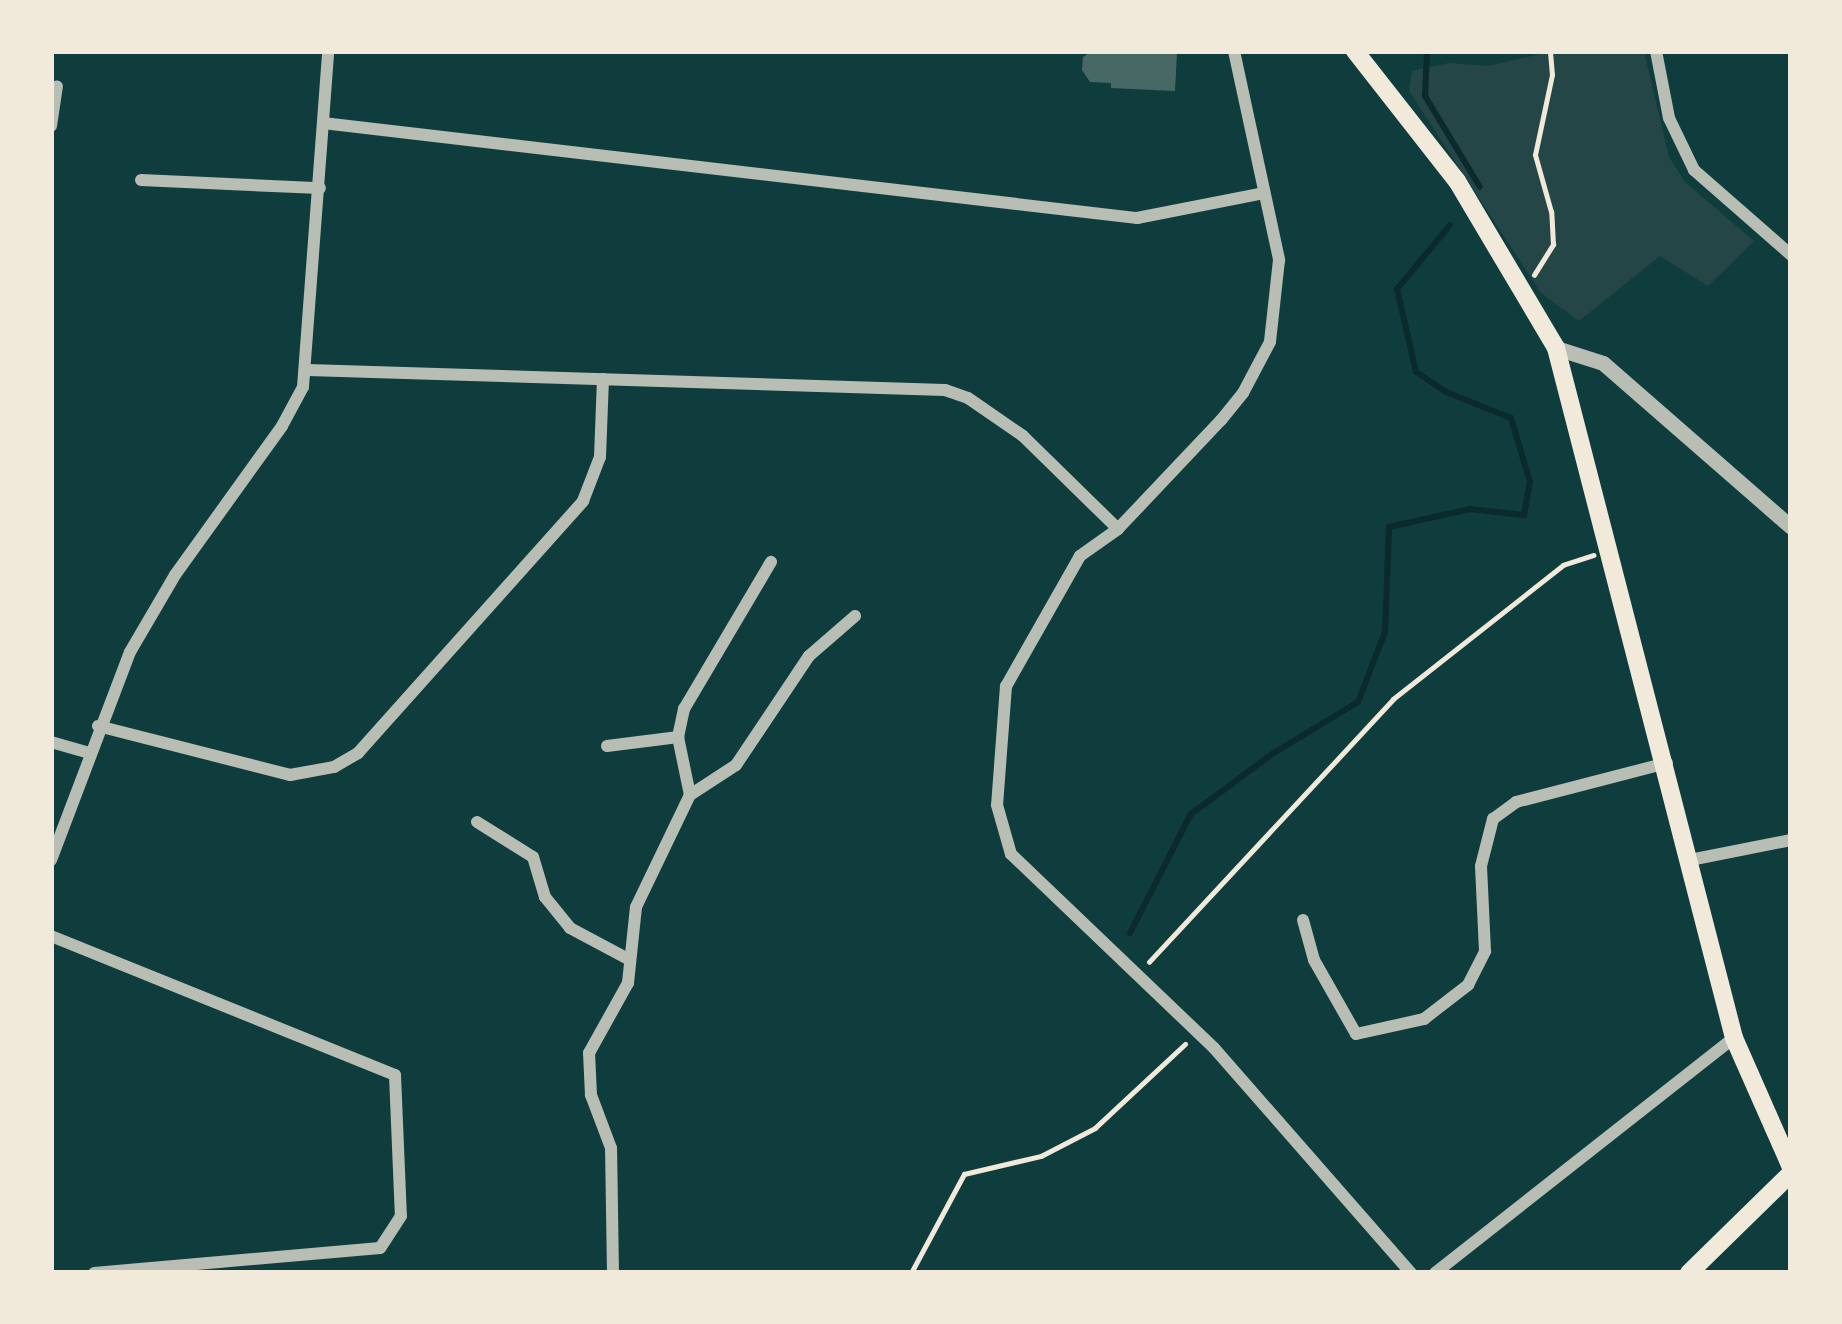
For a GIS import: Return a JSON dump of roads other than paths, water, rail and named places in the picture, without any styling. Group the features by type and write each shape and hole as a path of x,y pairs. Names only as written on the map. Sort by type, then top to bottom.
{"main road":[{"path":"1355,51 1457,181 1526,289 1556,348 1733,1038 1791,1170 1689,1273"}],"street":[{"path":"51,860 98,726 130,652 174,578 282,426 308,370 328,51"},
{"path":"1234,51 1274,225 1280,286 1277,314 1261,364 1221,420 1118,529 1080,556 1006,686 997,805 1011,854 1198,1031 1411,1273"},
{"path":"1656,51 1669,118 1694,170 1791,255"},
{"path":"51,126 57,86"},
{"path":"323,122 1117,217 1157,215 1264,193"},
{"path":"141,180 320,188"},
{"path":"179,198 180,182"},
{"path":"1556,348 1604,363 1791,527"},
{"path":"308,370 945,390 968,398 1023,436 1118,529"},
{"path":"98,726 290,775 334,767 358,753 583,501 600,457 603,379"},
{"path":"690,795 678,737 684,710 771,562"},
{"path":"613,1273 610,1148 591,1095 589,1054 628,982 637,907 690,795 736,765 809,656 855,616"},
{"path":"607,746 678,737"},
{"path":"51,742 89,754"},
{"path":"1303,920 1314,960 1356,1034 1424,1019 1468,985 1485,951 1481,866 1492,819 1516,802 1666,763"},
{"path":"477,822 533,857 544,897 570,928 630,960"},
{"path":"1690,860 1791,841"},
{"path":"51,936 395,1075 401,1216 380,1248 94,1273"},
{"path":"1436,1273 1733,1038"}],"waterway":[{"path":"1427,51 1425,96 1480,187"},
{"path":"1130,933 1191,814 1272,754 1358,702 1385,632 1389,527 1470,509 1524,515 1530,482 1511,418 1446,392 1416,372 1397,289 1450,225"}]}
